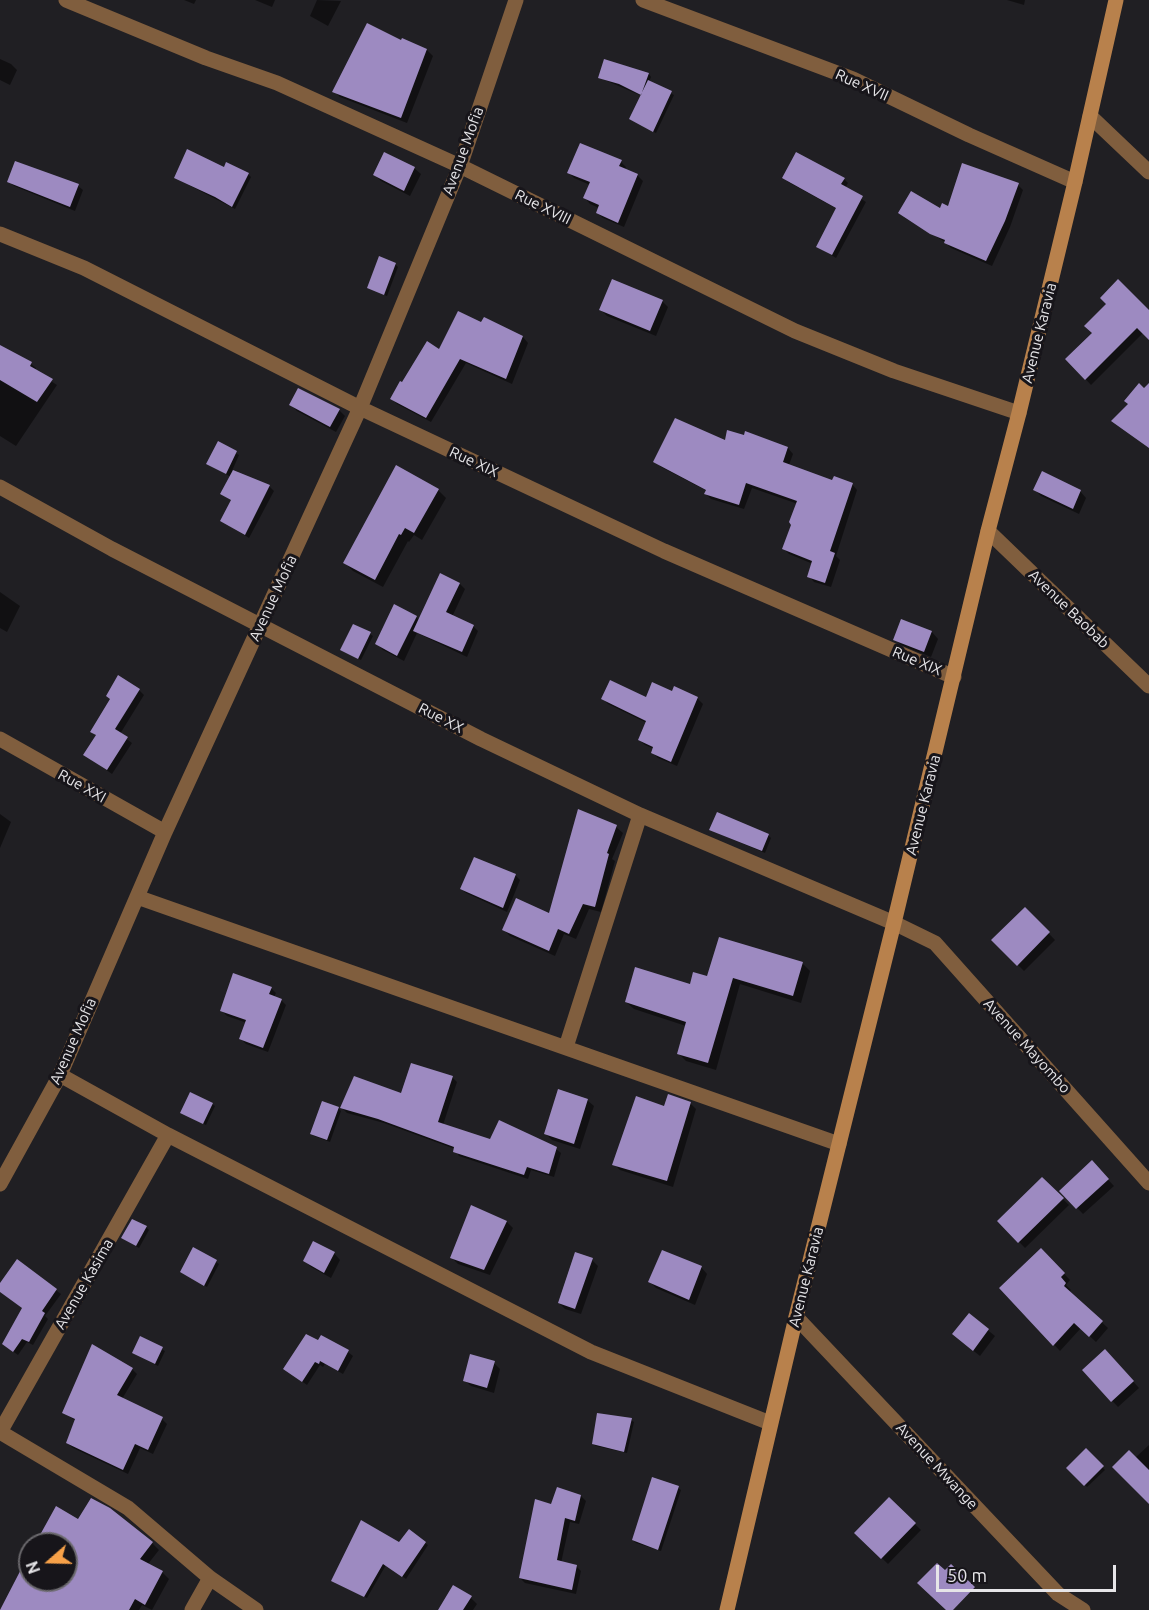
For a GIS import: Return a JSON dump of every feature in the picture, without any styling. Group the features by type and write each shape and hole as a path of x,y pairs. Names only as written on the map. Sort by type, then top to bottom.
{"street":[{"name":"Rue XVIII","path":"66,0 206,58 277,83 460,166 795,331 894,371 1020,413"},
{"name":"Avenue Mofia","path":"0,1184 60,1075 165,832 360,408 460,166 516,0"},
{"name":"Rue XVII","path":"643,0 853,80 1075,182"},
{"name":"Avenue Karavia","path":"727,1610 770,1423 988,531 1020,413 1116,0"},
{"path":"1090,116 1149,172"},
{"name":"Rue XIX","path":"0,234 84,268 360,408 664,551 954,677"},
{"name":"Rue XX","path":"0,487 112,549 481,739 640,815 894,923"},
{"name":"Avenue Baobab","path":"988,531 1149,686"},
{"name":"Rue XXI","path":"0,739 165,832"},
{"path":"566,1047 640,815"},
{"path":"137,897 839,1144"},
{"name":"Avenue Mayombo","path":"894,923 935,943 1149,1183"},
{"path":"60,1075 168,1135 591,1352 770,1423"},
{"name":"Avenue Kasima","path":"0,1432 168,1135"},
{"name":"Avenue Mwange","path":"796,1317 1058,1594 1083,1610"},
{"path":"0,1432 128,1508 210,1578 256,1610"},
{"path":"192,1610 210,1578"}],"building":[{"path":"367,23 401,40 402,38 427,49 401,118 332,92"},
{"path":"604,59 649,73 641,95 619,84 598,78"},
{"path":"648,80 672,91 653,132 629,119"},
{"path":"580,143 622,160 619,166 638,174 618,223 596,213 599,205 583,198 590,182 567,173"},
{"path":"187,149 224,167 226,162 249,173 232,207 174,178"},
{"path":"384,152 415,167 404,191 373,175"},
{"path":"796,152 845,178 841,184 863,196 832,255 816,247 836,208 782,178"},
{"path":"15,161 79,184 70,207 7,182"},
{"path":"962,163 1019,183 1005,221 986,261 944,243 945,240 930,234 898,213 911,191 940,208 942,203 948,206"},
{"path":"379,256 396,263 384,295 367,288"},
{"path":"612,279 663,300 650,331 599,310"},
{"path":"1118,279 1149,310 1149,340 1137,328 1085,380 1065,359 1092,333 1084,326 1106,304 1100,298"},
{"path":"458,311 481,322 484,317 523,336 506,379 460,359 426,418 390,399 427,341 439,349"},
{"path":"0,345 32,362 30,366 53,379 37,402 0,380"},
{"path":"1139,383 1144,388 1149,383 1149,448 1111,421 1128,404 1124,401"},
{"path":"298,388 340,409 330,427 289,405"},
{"path":"675,418 725,440 727,430 744,435 745,431 788,447 783,462 832,480 834,476 853,483 830,551 835,553 825,583 807,577 812,561 782,549 797,501 746,483 739,505 704,494 706,490 653,462"},
{"path":"218,441 237,451 226,474 206,464"},
{"path":"396,465 439,489 414,533 405,528 401,535 399,534 375,580 343,563"},
{"path":"233,470 270,485 245,535 220,521 231,500 220,494"},
{"path":"1042,471 1081,490 1073,509 1033,490"},
{"path":"440,573 460,583 446,612 474,625 462,652 413,631"},
{"path":"394,604 417,616 397,656 375,644"},
{"path":"901,619 932,631 924,652 893,640"},
{"path":"353,624 371,632 358,659 340,650"},
{"path":"118,675 140,689 115,729 128,737 107,770 83,755 96,735 90,732 110,699 106,696"},
{"path":"610,680 646,697 652,682 672,691 674,686 698,697 671,762 651,753 653,747 638,740 646,721 601,699"},
{"path":"578,809 617,825 607,853 609,854 595,907 583,904 569,934 558,929 549,951 502,930 516,898 549,913"},
{"path":"717,812 769,834 762,851 709,830"},
{"path":"474,857 516,874 503,908 460,889"},
{"path":"1025,907 1050,932 1017,966 991,940"},
{"path":"719,937 803,962 793,996 733,978 708,1063 677,1054 686,1022 625,1002 635,967 690,984 693,972 707,976"},
{"path":"233,973 272,987 269,994 282,999 263,1048 239,1039 246,1020 220,1011"},
{"path":"411,1063 453,1076 438,1122 490,1139 499,1120 557,1147 549,1174 527,1167 524,1175 453,1152 454,1147 378,1119 340,1108 354,1076 401,1093"},
{"path":"558,1089 588,1099 574,1144 544,1134"},
{"path":"190,1092 213,1103 203,1124 180,1113"},
{"path":"668,1094 691,1102 667,1181 612,1165 636,1096 664,1106"},
{"path":"322,1101 339,1107 327,1140 310,1134"},
{"path":"1092,1160 1109,1179 1076,1209 1059,1191"},
{"path":"1042,1177 1064,1198 1018,1243 997,1221"},
{"path":"471,1205 507,1221 484,1270 450,1258"},
{"path":"132,1219 147,1226 136,1246 121,1238"},
{"path":"313,1241 335,1252 324,1273 303,1261"},
{"path":"193,1247 217,1260 204,1286 180,1272"},
{"path":"1041,1248 1065,1273 1061,1277 1066,1283 1064,1286 1103,1321 1089,1337 1074,1323 1053,1346 999,1288"},
{"path":"662,1250 702,1266 689,1300 648,1282"},
{"path":"575,1252 593,1258 575,1309 558,1303"},
{"path":"17,1259 57,1289 42,1311 45,1313 29,1342 22,1339 13,1352 2,1344 22,1308 0,1292 0,1283"},
{"path":"969,1313 989,1329 973,1351 952,1334"},
{"path":"306,1334 318,1340 321,1335 349,1350 338,1371 320,1361 319,1364 315,1362 302,1382 283,1369"},
{"path":"140,1336 163,1347 155,1364 132,1353"},
{"path":"92,1344 133,1368 117,1395 163,1417 148,1450 135,1444 123,1470 66,1443 75,1419 62,1413"},
{"path":"1105,1349 1134,1381 1111,1402 1082,1370"},
{"path":"470,1354 495,1361 487,1388 463,1381"},
{"path":"597,1413 632,1418 624,1452 592,1444"},
{"path":"1086,1448 1104,1466 1084,1486 1066,1468"},
{"path":"1129,1450 1149,1470 1149,1504 1112,1467"},
{"path":"652,1477 679,1486 658,1550 632,1540"},
{"path":"557,1487 581,1495 575,1521 565,1518 557,1560 577,1565 572,1590 519,1578 535,1499 551,1504"},
{"path":"889,1497 916,1523 881,1559 854,1533"},
{"path":"91,1498 110,1508 153,1542 140,1559 163,1571 145,1605 135,1599 129,1610 0,1610 18,1575 18,1592 78,1592 78,1532 42,1532 56,1506 78,1519"},
{"path":"361,1520 399,1542 409,1529 426,1542 402,1577 383,1564 364,1597 331,1581"},
{"path":"937,1563 945,1570 951,1564 975,1587 953,1610 946,1610 917,1583"},
{"path":"453,1585 472,1596 463,1610 438,1610"}]}
